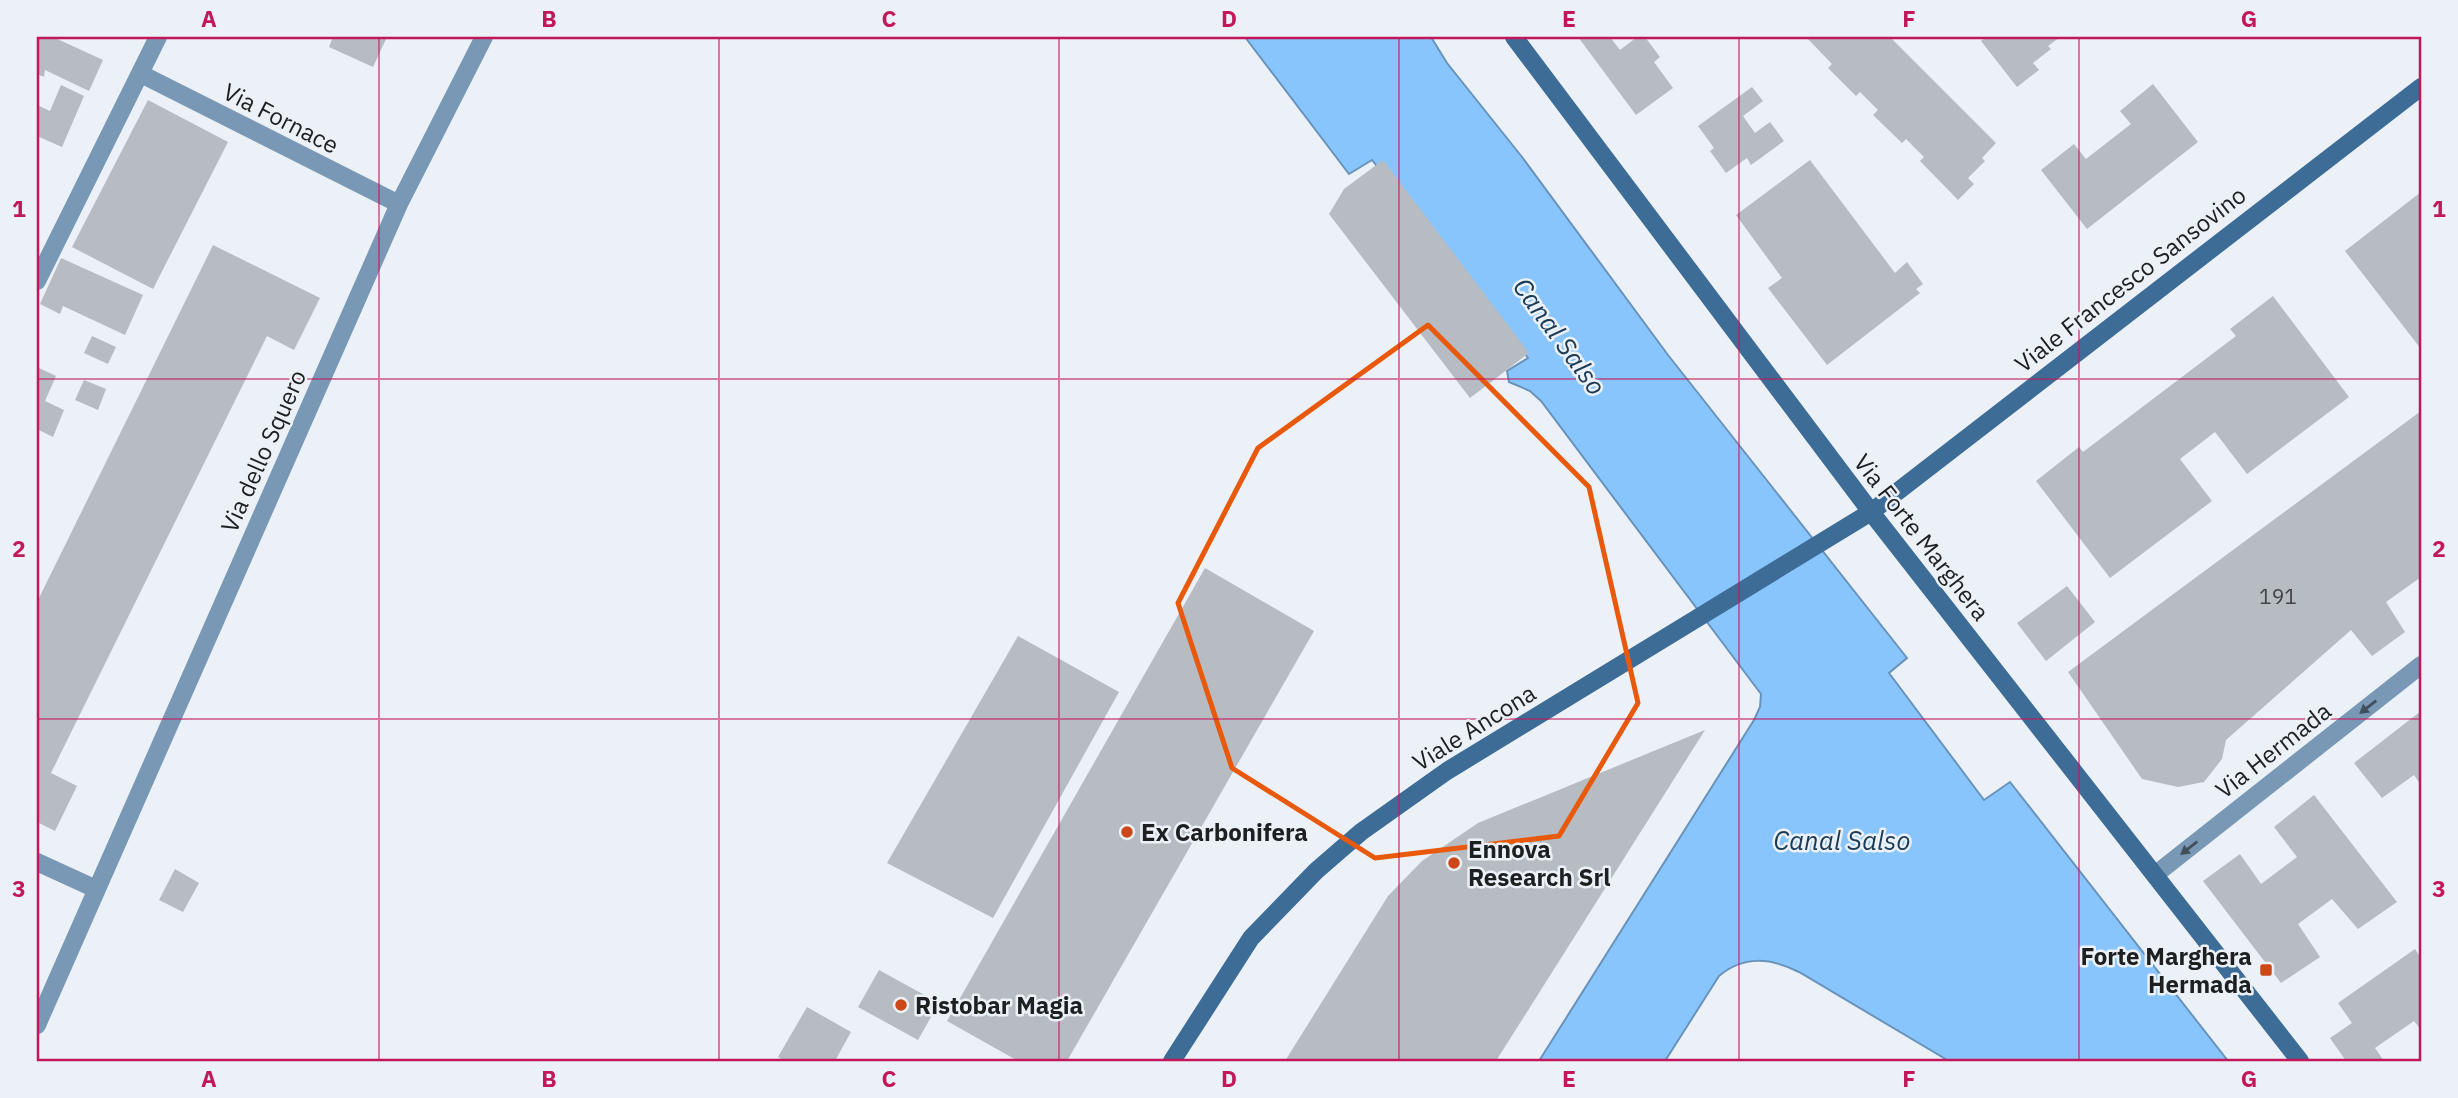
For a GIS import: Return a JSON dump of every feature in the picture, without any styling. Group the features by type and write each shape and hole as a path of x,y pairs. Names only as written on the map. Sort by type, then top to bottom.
{"street":[{"path":"37,281 158,37"},
{"name":"Via dello Squero","path":"37,1025 399,204 484,37"},
{"name":"Via Forte Marghera","path":"1514,37 1871,512 2300,1061"},
{"name":"Via Fornace","path":"141,74 399,204"},
{"name":"Viale Francesco Sansovino","path":"1871,512 2421,87"},
{"name":"Viale Ancona","path":"1172,1061 1251,938 1315,871 1361,832 1447,771 1871,512"},
{"name":"Via Hermada","path":"2156,874 2421,665"},
{"path":"37,862 96,889"}],"highlighted area":[{"path":"1428,325 1589,487 1638,703 1559,836 1375,858 1232,768 1178,603 1258,448"}],"water":[{"name":"Canal Salso","path":"1245,37 1431,37 1447,63 1522,157 1668,355 1907,658 1889,673 1984,800 2010,782 2228,1061 1949,1061 1799,972 1778,964 1758,961 1738,965 1719,976 1665,1061 1539,1061 1754,720 1760,707 1761,694 1541,401 1530,391 1509,382 1507,371 1528,358 1372,160 1349,174"}],"building":[{"path":"39,37 53,37 103,60 89,91 45,70 44,77 37,74"},
{"path":"333,37 387,37 373,67 329,47"},
{"path":"1578,37 1610,37 1620,50 1637,37 1645,37 1660,57 1654,62 1673,88 1636,115"},
{"path":"1806,37 1890,37 1996,143 1982,158 1985,161 1968,178 1974,184 1958,200 1920,161 1924,157 1906,139 1902,143 1873,115 1878,110 1860,92 1856,96 1828,68 1832,64"},
{"path":"1987,37 2060,37 2048,46 2051,49 2033,63 2039,70 2017,87 1981,41"},
{"path":"2153,84 2198,142 2087,229 2041,170 2074,144 2086,159 2131,124 2120,111"},
{"path":"61,85 84,96 62,147 37,136 37,105 50,111"},
{"path":"1752,87 1763,101 1743,116 1755,133 1770,122 1784,141 1751,165 1747,158 1726,173 1710,151 1714,148 1698,126"},
{"path":"148,100 228,142 153,289 72,247"},
{"path":"1383,160 1529,353 1470,398 1329,214 1344,189"},
{"path":"1810,160 1895,273 1907,262 1923,284 1916,289 1920,293 1827,365 1768,288 1782,278 1736,215"},
{"path":"2421,192 2421,349 2345,251"},
{"path":"213,245 320,298 294,350 267,336 51,773 77,786 55,831 37,822 37,602"},
{"path":"61,258 143,295 125,335 63,306 60,314 40,304"},
{"path":"2273,296 2349,397 2247,474 2215,432 2180,459 2212,501 2110,578 2036,481 2079,447 2083,452 2236,336 2230,329"},
{"path":"92,336 116,347 108,364 84,353"},
{"path":"37,367 56,376 45,401 64,410 53,437 37,429"},
{"path":"84,380 106,389 98,410 75,400"},
{"path":"2421,411 2421,577 2386,602 2405,632 2372,656 2351,630 2226,740 2222,759 2204,782 2178,787 2142,779 2068,672"},
{"name":"Ex Carbonifera","path":"1205,568 1314,631 1067,1061 1018,1061 947,1021"},
{"path":"2067,586 2095,622 2046,661 2017,623"},
{"path":"1018,636 1119,692 993,918 887,863"},
{"path":"2421,711 2421,785 2414,775 2382,798 2354,763"},
{"path":"1705,730 1496,1061 1285,1061 1388,896 1422,861 1478,823"},
{"path":"2314,795 2397,902 2358,929 2332,899 2298,924 2320,957 2281,983 2203,881 2240,854 2261,884 2297,857 2274,827"},
{"path":"175,869 199,883 183,912 159,900"},
{"path":"2415,949 2421,958 2421,1030 2414,1021 2375,1048 2384,1061 2346,1061 2330,1038 2352,1023 2338,1003"},
{"path":"879,970 939,1003 918,1040 858,1007"},
{"path":"807,1007 851,1032 835,1061 785,1061 778,1057"}],"place":[{"name":"Ex Carbonifera","path":"1127,832"},
{"name":"Ennova Research Srl","path":"1454,863"},
{"name":"Forte Marghera Hermada","path":"2266,970"},
{"name":"Ristobar Magia","path":"901,1005"}]}
